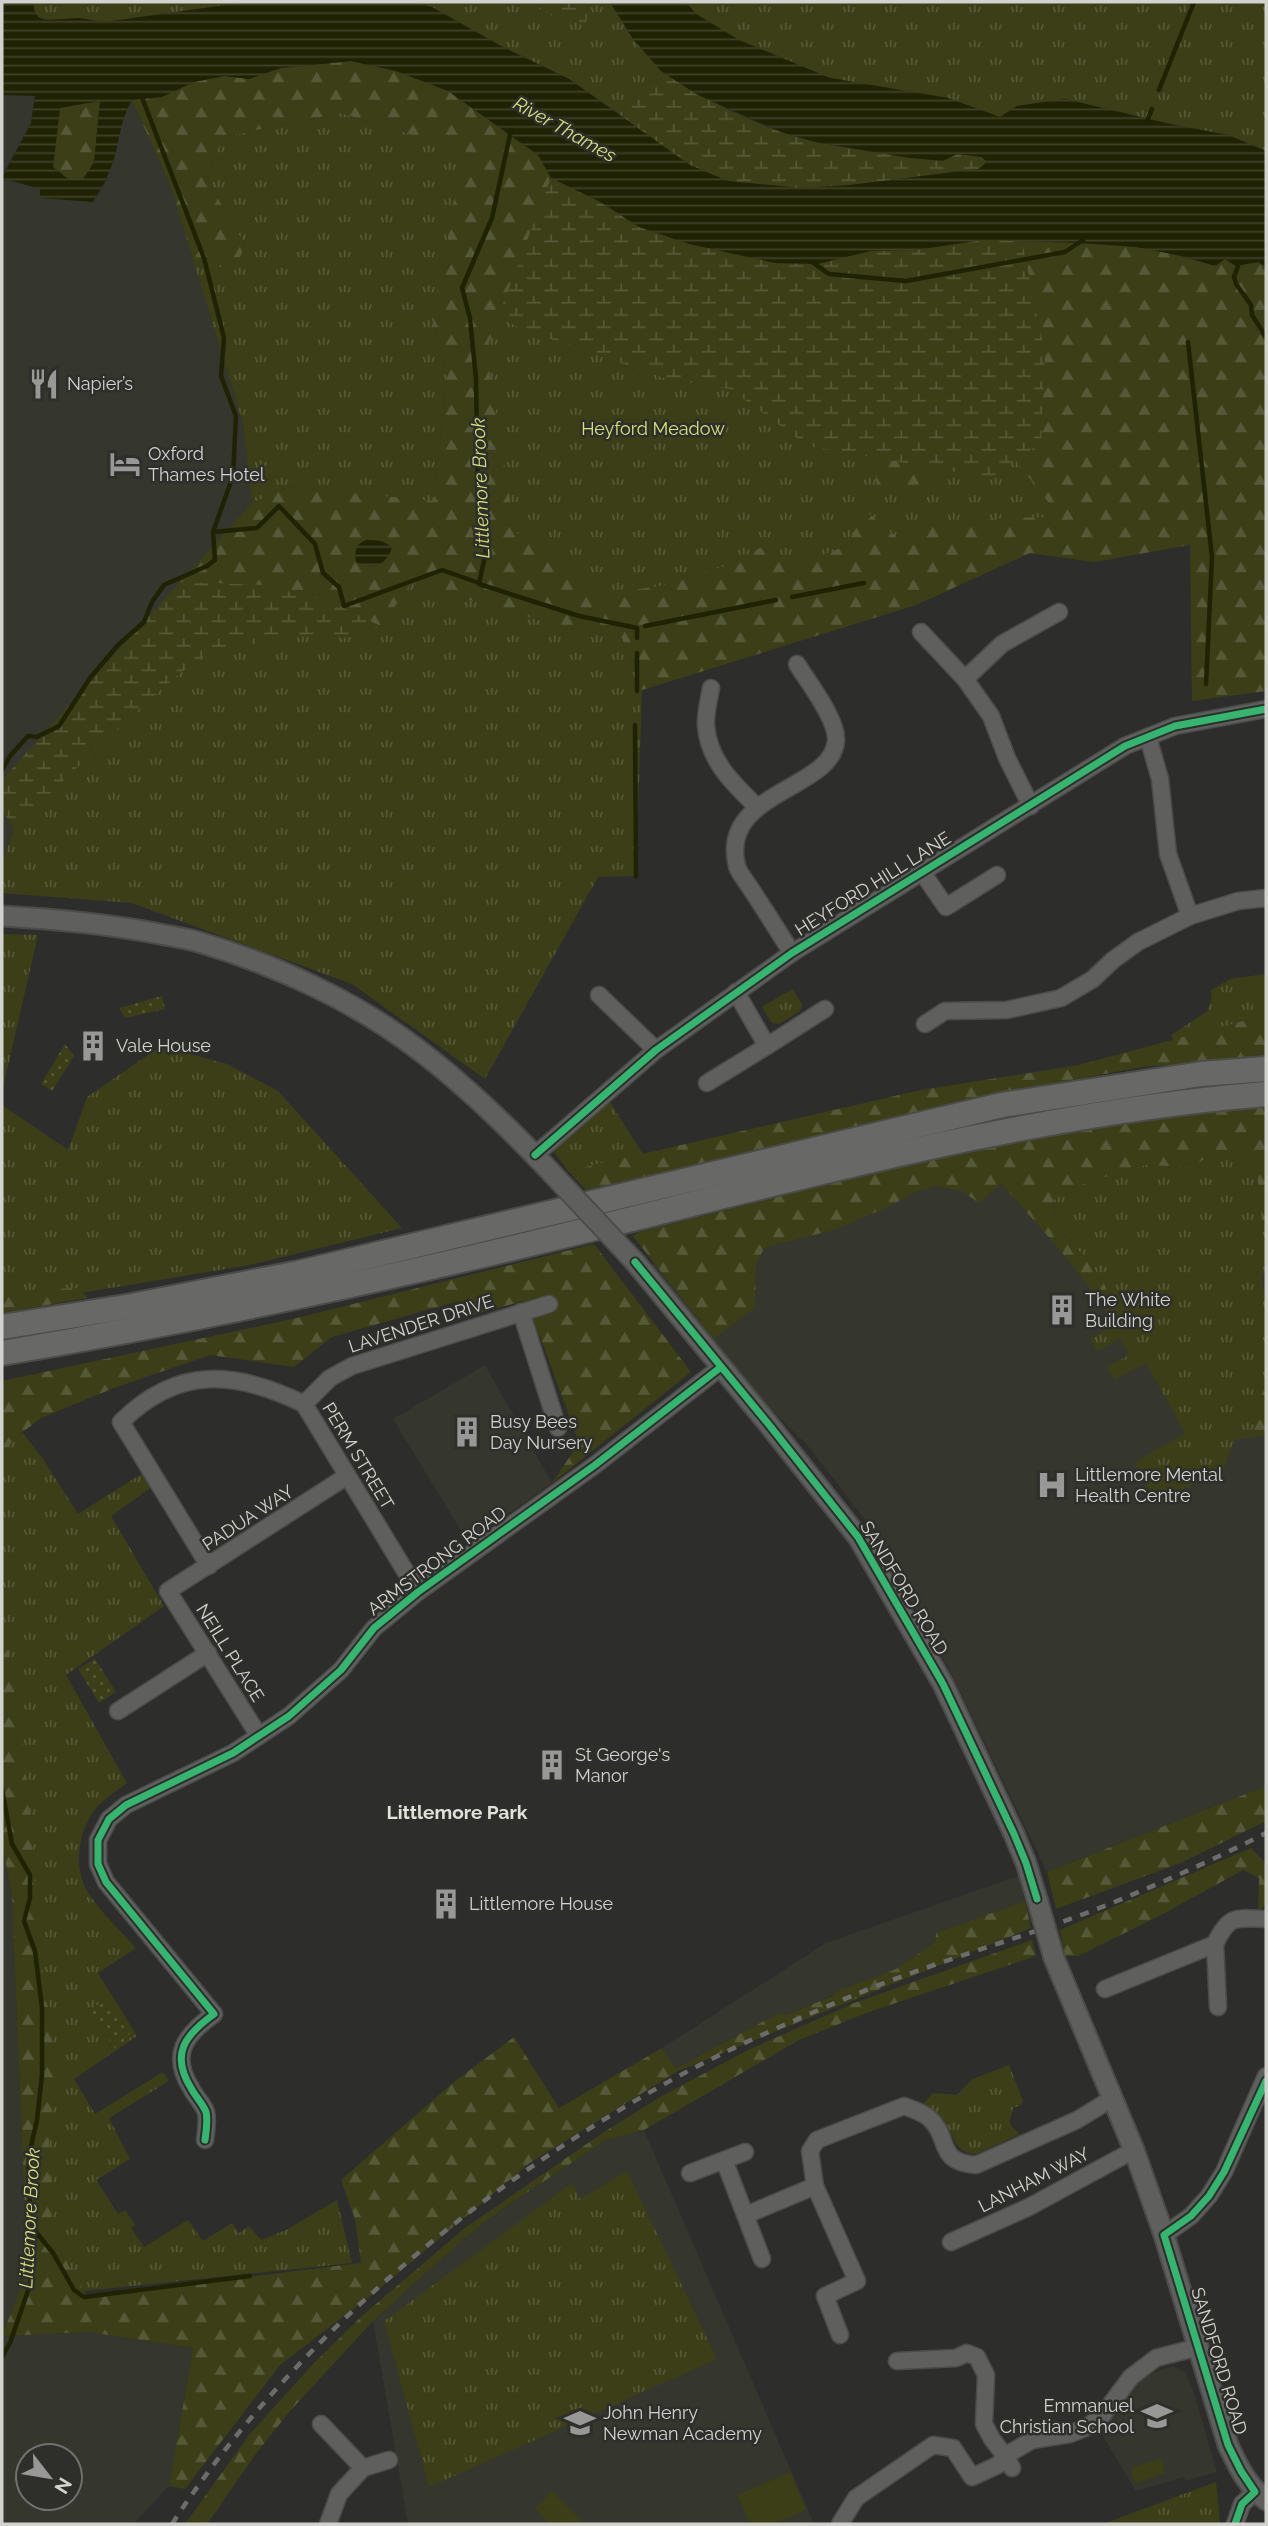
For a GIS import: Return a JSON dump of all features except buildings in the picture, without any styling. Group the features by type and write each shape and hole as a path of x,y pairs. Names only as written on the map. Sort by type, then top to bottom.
{"main road":[{"path":"2,1327 132,1306 299,1273 1002,1105 1201,1073 1266,1069"},
{"path":"2,1353 120,1333 406,1275 850,1165 1016,1129 1201,1099 1266,1094"}],"street":[{"path":"965,679 1002,644 1059,612"},
{"path":"921,632 965,679 991,716 1007,758 1031,806"},
{"path":"792,953 738,868 735,844 740,828 757,807 827,762 836,741 833,724 797,664"},
{"path":"711,688 706,725 711,747 721,771 757,807"},
{"name":"HEYFORD HILL LANE","path":"540,1161 656,1050 792,953 922,872 1125,746 1175,726 1266,709"},
{"path":"1148,737 1160,779 1163,827 1168,854 1190,916"},
{"path":"922,872 946,907 997,875"},
{"path":"926,1024 944,1011 1007,1010 1061,998 1093,979 1138,942 1190,916 1238,901 1266,898"},
{"name":"SANDFORD ROAD","path":"2,916 48,918 123,927 200,942 283,973 363,1012 419,1049 463,1086 540,1161 635,1262 858,1537 943,1684 1014,1834 1054,1958 1134,2150 1164,2235 1228,2445 1261,2496"},
{"path":"736,992 767,1046"},
{"path":"599,995 656,1050"},
{"path":"707,1083 825,1009"},
{"name":"LAVENDER DRIVE","path":"304,1404 330,1378 352,1366 549,1304"},
{"name":"LAVENDER DRIVE","path":"521,1312 558,1427"},
{"name":"ARMSTRONG ROAD","path":"205,2140 206,2113 189,2085 181,2066 181,2058 184,2044 191,2032 214,2014 106,1882 98,1864 98,1840 110,1819 126,1805 233,1753 289,1716 341,1670 374,1628 418,1592 595,1465 721,1367"},
{"name":"PERM STREET","path":"209,1566 121,1422 137,1406 161,1390 201,1380 236,1379 272,1389 304,1404 418,1592"},
{"name":"PADUA WAY","path":"169,1591 347,1476"},
{"name":"NEILL PLACE","path":"169,1591 259,1736"},
{"path":"118,1712 208,1653"},
{"path":"1218,2007 1215,1944 1223,1926 1233,1918 1266,1919"},
{"path":"1105,1989 1215,1944"},
{"path":"1164,2235 1191,2216 1209,2196 1224,2172 1266,2079"},
{"path":"840,2335 825,2296 857,2281 832,2230 815,2186 810,2151 817,2140 924,2097"},
{"path":"904,2106 931,2119 951,2158 964,2164 976,2165 1077,2120 1113,2098"},
{"name":"LANHAM WAY","path":"951,2242 1029,2207 1134,2150"},
{"path":"690,2173 745,2152"},
{"path":"724,2160 762,2259"},
{"path":"746,2215 815,2186"},
{"path":"840,2524 856,2498 933,2445 953,2448 972,2477 1008,2462 1032,2440 1070,2434 1087,2427 1102,2416 1131,2377 1156,2358 1199,2347"},
{"path":"897,2361 956,2358 967,2353 977,2357 986,2375 984,2424 1008,2462"},
{"path":"321,2424 363,2468"},
{"path":"328,2524 339,2494 363,2468 389,2460"},
{"path":"1235,2524 1242,2504 1261,2496"}],"shaded area":[{"path":"2,95 35,95 31,123 2,175"},
{"name":"Oxford Thames Hotel","path":"132,100 172,190 243,424 252,503 2,780 2,178 93,202 105,184 115,154 122,117"},
{"path":"2,810 14,828 2,863"},
{"name":"Littlemore Mental Health Centre","path":"1266,1127 1266,1786 1047,1872 952,1675 869,1525 808,1446 736,1374 648,1265 895,1190"},
{"path":"485,1365 552,1483 468,1542 393,1419"},
{"path":"2,1843 12,1894 24,2197 34,2254 3,2336 89,2332 193,2348 169,2486 133,2524 2,2524"},
{"path":"1018,1876 1025,1901 936,1933 935,1942 896,1969 835,1992 836,1994 786,2015 779,2013 675,2068 662,2048 826,1943"},
{"name":"John Henry Newman Academy","path":"644,2130 814,2524 408,2524 373,2321 460,2242 502,2209 606,2140"},
{"name":"Emmanuel Christian School","path":"1173,2366 1185,2372 1193,2390 1217,2472 1185,2481 1184,2477 1136,2491 1100,2431 1141,2381 1150,2374"}],"green space":[{"path":"34,2 247,2 105,22 79,18 54,21 38,17"},
{"path":"417,2 533,2 544,13 586,25 588,2 610,2 633,39 661,71 618,113 569,79 501,46 432,7"},
{"path":"533,2 588,2 586,26 544,13"},
{"path":"686,2 1266,2 1266,151 1228,135 1065,99 1017,106 1000,117 948,98 830,78 739,40 696,14"},
{"path":"351,61 396,71 448,91 538,155 551,178 486,350 515,531 599,595 666,585 725,566 760,548 799,564 846,546 866,511 901,541 927,527 1003,518 1060,517 928,353 933,483 877,488 862,357 984,240 1117,245 1166,253 1215,266 1225,259 1236,266 1258,262 1266,267 1266,691 1192,701 1190,545 1094,562 1030,553 916,605 642,690 622,638 559,626 412,583 380,626 332,602 262,585 180,582 252,503 289,487 434,501 447,374 432,319 461,171 482,156 341,113 222,137 207,180 245,245 237,265 204,268 194,263 172,190 132,100 162,97 194,82 224,76 249,79 281,68"},
{"path":"661,71 736,113 797,137 848,148 943,161 957,154 982,157 987,162 979,169 842,186 771,187 737,183 695,169 618,113"},
{"path":"100,101 94,163 83,179 68,179 53,167 60,107"},
{"path":"341,113 483,156 432,319 447,374 434,502 289,487 252,503 243,424 194,263 204,268 245,245 207,180 222,137"},
{"name":"Heyford Meadow","path":"522,143 984,240 1080,243 1125,556 1035,530 563,613 460,476"},
{"path":"551,178 602,203 639,227 689,244 818,264 871,251 915,250 984,240 1022,241 1045,354 1041,443 990,478 808,446 730,389 667,379 522,329 498,317"},
{"path":"180,582 412,583 559,626 622,638 642,690 636,876 598,877 485,1079 352,984 132,903 2,893 2,863 14,828 2,810 2,780"},
{"path":"180,582 262,585 332,602 380,626 347,638 313,635 214,650 180,673 129,718 14,828 2,810 2,780"},
{"path":"2,934 38,935 2,1092"},
{"path":"1266,974 1266,1021 1243,1021 1174,1041 1171,1035 1208,1011 1212,994 1210,991 1230,979"},
{"path":"1266,981 1266,1009 1254,1011 1250,982"},
{"path":"792,989 802,1004 800,1011 779,1024 772,1023 762,1007"},
{"path":"162,996 165,1009 125,1018 119,1008"},
{"path":"1243,1021 1266,1021 1266,1057 1143,1067 988,1095 588,1192 568,1171 921,1090 1079,1065"},
{"path":"65,1044 74,1056 52,1091 41,1084"},
{"path":"161,1046 227,1064 278,1091 402,1228 250,1265 2,1303 2,1105 68,1150 87,1097"},
{"path":"610,1102 643,1154 568,1171 554,1152 557,1146"},
{"path":"1266,1105 1266,1230 1262,1221 1256,1163 1241,1150 1204,1159 1193,1167 1145,1165 1082,1184 1053,1200 1057,1222 1092,1266 1106,1289 1108,1315 1071,1263 1001,1183 979,1203 962,1191 936,1186 917,1191 834,1230 765,1247 756,1263 755,1307 714,1339 633,1236 639,1232 901,1166 1052,1132"},
{"path":"1242,1150 1256,1163 1262,1221 1266,1230 1266,1266 1262,1279 1266,1306 1266,1386 1255,1407 1254,1437 1234,1440 1225,1466 1157,1505 1135,1462 1185,1433 1146,1363 1114,1380 1107,1367 1129,1355 1120,1339 1097,1351 1090,1338 1114,1326 1108,1315 1111,1304 1056,1220 1053,1200 1082,1184 1145,1165 1193,1167 1204,1159"},
{"path":"594,1244 691,1372 552,1483 579,1443 541,1339 523,1301 469,1316 459,1301 332,1337 294,1367 210,1355 114,1388 41,1418 14,1439 2,1455 2,1381 297,1318"},
{"path":"79,1288 87,1298 2,1313 2,1291"},
{"path":"1266,1386 1266,1435 1254,1437 1255,1407"},
{"path":"23,1433 78,1514 143,1473 153,1486 111,1516 164,1606 66,1675 127,1783 100,1804 85,1827 80,1850 80,1873 94,1901 136,1948 98,1973 137,2036 74,2079 95,2114 163,2072 169,2081 109,2118 130,2159 96,2180 118,2214 125,2210 135,2225 131,2228 144,2247 188,2220 203,2241 232,2223 239,2233 249,2226 261,2240 286,2230 337,2200 352,2263 84,2291 70,2278 52,2236 2,1712 2,1444"},
{"path":"2,1625 20,1710 46,2010 58,2065 49,2139 52,2218 68,2265 88,2298 152,2286 361,2263 355,2219 341,2180 454,2082 514,2037 559,2108 662,2048 676,2068 779,2013 786,2015 835,1995 835,1992 896,1969 935,1942 936,1933 1025,1901 1031,1928 678,2071 531,2162 374,2293 280,2365 185,2489 169,2486 193,2348 89,2332 2,2336 34,2254 24,2197 12,1895 2,1843"},
{"path":"95,1659 116,1692 99,1703 78,1669"},
{"path":"1266,1786 1266,1821 1183,1862 1056,1909 1047,1872"},
{"path":"1251,1848 1266,1863 1266,1905 1258,1911 1259,1878 1243,1870 1078,1956 1065,1956 1060,1930"},
{"path":"1032,1940 1036,1956 869,2012 799,2040 644,2130 606,2140 502,2209 460,2242 373,2321 290,2411 255,2455 207,2524 185,2524 249,2435 314,2363 363,2315 465,2228 604,2132 662,2096 748,2050 854,2003"},
{"path":"107,1999 131,2037 114,2048 90,2009"},
{"path":"1009,2065 1023,2101 1021,2105 1013,2108 1010,2120 1011,2126 1020,2134 976,2154 965,2152 957,2145 947,2126 942,2127 923,2104 933,2093 957,2095 971,2080"},
{"path":"627,2171 717,2359 429,2487 384,2321 572,2183 580,2199"},
{"path":"1161,2458 1165,2473 1135,2483 1130,2468"},
{"path":"790,2472 806,2510 774,2524 750,2524 737,2495"},
{"path":"1216,2482 1220,2524 1103,2524"},
{"path":"552,2491 585,2524 550,2524 535,2509"}],"water":[{"name":"River Thames","path":"2,2 34,2 38,17 45,20 79,18 105,22 247,2 417,2 432,7 501,46 569,79 690,165 728,181 802,188 850,185 979,169 987,162 982,157 957,154 943,161 910,158 815,142 781,132 696,94 661,71 633,39 610,2 686,2 696,14 739,40 830,78 948,98 1000,117 1017,106 1065,99 1228,135 1266,151 1266,267 1258,262 1236,266 1225,259 1215,266 1136,247 1080,243 984,240 915,250 871,251 818,264 775,263 689,244 639,227 602,203 551,178 538,155 448,91 396,71 351,61 281,68 249,79 224,76 194,82 162,97 132,100 124,119 112,166 93,202 40,198 40,189 2,178 31,123 35,96 2,95","holes":["100,101 94,162 83,179 68,179 53,167 60,108"]},
{"path":"366,540 384,542 392,548 383,562 368,566 356,562 356,548"}],"waterway":[{"path":"1159,90 1194,2"},
{"path":"141,95 204,258 224,338 221,376 236,416 233,476 213,532"},
{"path":"1147,121 1152,109"},
{"name":"Littlemore Brook","path":"2,770 10,756 28,736 37,737 59,726 90,678 118,645 144,622 152,602 164,585 215,560 213,532 257,528 279,506 315,544 323,573 339,587 344,606 442,570 479,583 486,552 478,502 476,379 470,318 462,288 492,218 511,130"},
{"path":"812,262 829,274 906,281 1065,252 1083,240"},
{"path":"1239,263 1234,277 1236,284 1251,305 1252,315 1266,337"},
{"path":"1188,342 1212,557 1206,684"},
{"path":"792,597 864,583"},
{"path":"479,584 579,616 637,628 637,638"},
{"path":"645,626 776,600"},
{"path":"637,653 637,691"},
{"path":"635,725 636,876"},
{"name":"Littlemore Brook","path":"2,1789 12,1844 30,1875 30,1898 24,1921 35,1951 42,2008 42,2075 37,2120 29,2155 28,2187 33,2224 30,2285 10,2343 2,2357"},
{"path":"32,2227 53,2253 74,2290 84,2297 250,2276"}],"railway":[{"path":"172,2524 220,2456 275,2391 334,2329 398,2270 465,2215 535,2164 607,2118 679,2076 814,2012 918,1971 1097,1909 1183,1873 1266,1833"}],"cycle path":[{"path":"535,1155 656,1050 792,953 1125,746 1175,726 1266,709"},
{"path":"635,1262 858,1537 943,1684 1014,1834 1037,1899"},
{"path":"205,2140 206,2112 185,2076 181,2055 188,2038 214,2014 106,1882 98,1864 98,1840 109,1819 126,1805 233,1753 289,1716 341,1670 374,1628 418,1592 595,1465 721,1367"},
{"path":"1235,2524 1242,2504 1255,2492 1228,2445 1164,2235 1191,2216 1209,2196 1224,2172 1266,2081"}],"place":[{"name":"Napier’s","path":"44,384"},
{"name":"Oxford Thames Hotel","path":"125,464"},
{"name":"Vale House","path":"93,1046"},
{"name":"The White Building","path":"1062,1310"},
{"name":"Busy Bees Day Nursery","path":"467,1432"},
{"name":"Littlemore Mental Health Centre","path":"1052,1485"},
{"name":"St George's Manor","path":"552,1765"},
{"name":"Littlemore House","path":"446,1904"},
{"name":"Emmanuel Christian School","path":"1157,2416"},
{"name":"John Henry Newman Academy","path":"580,2423"}],"district":[{"name":"Littlemore Park","path":"457,1812"}]}
